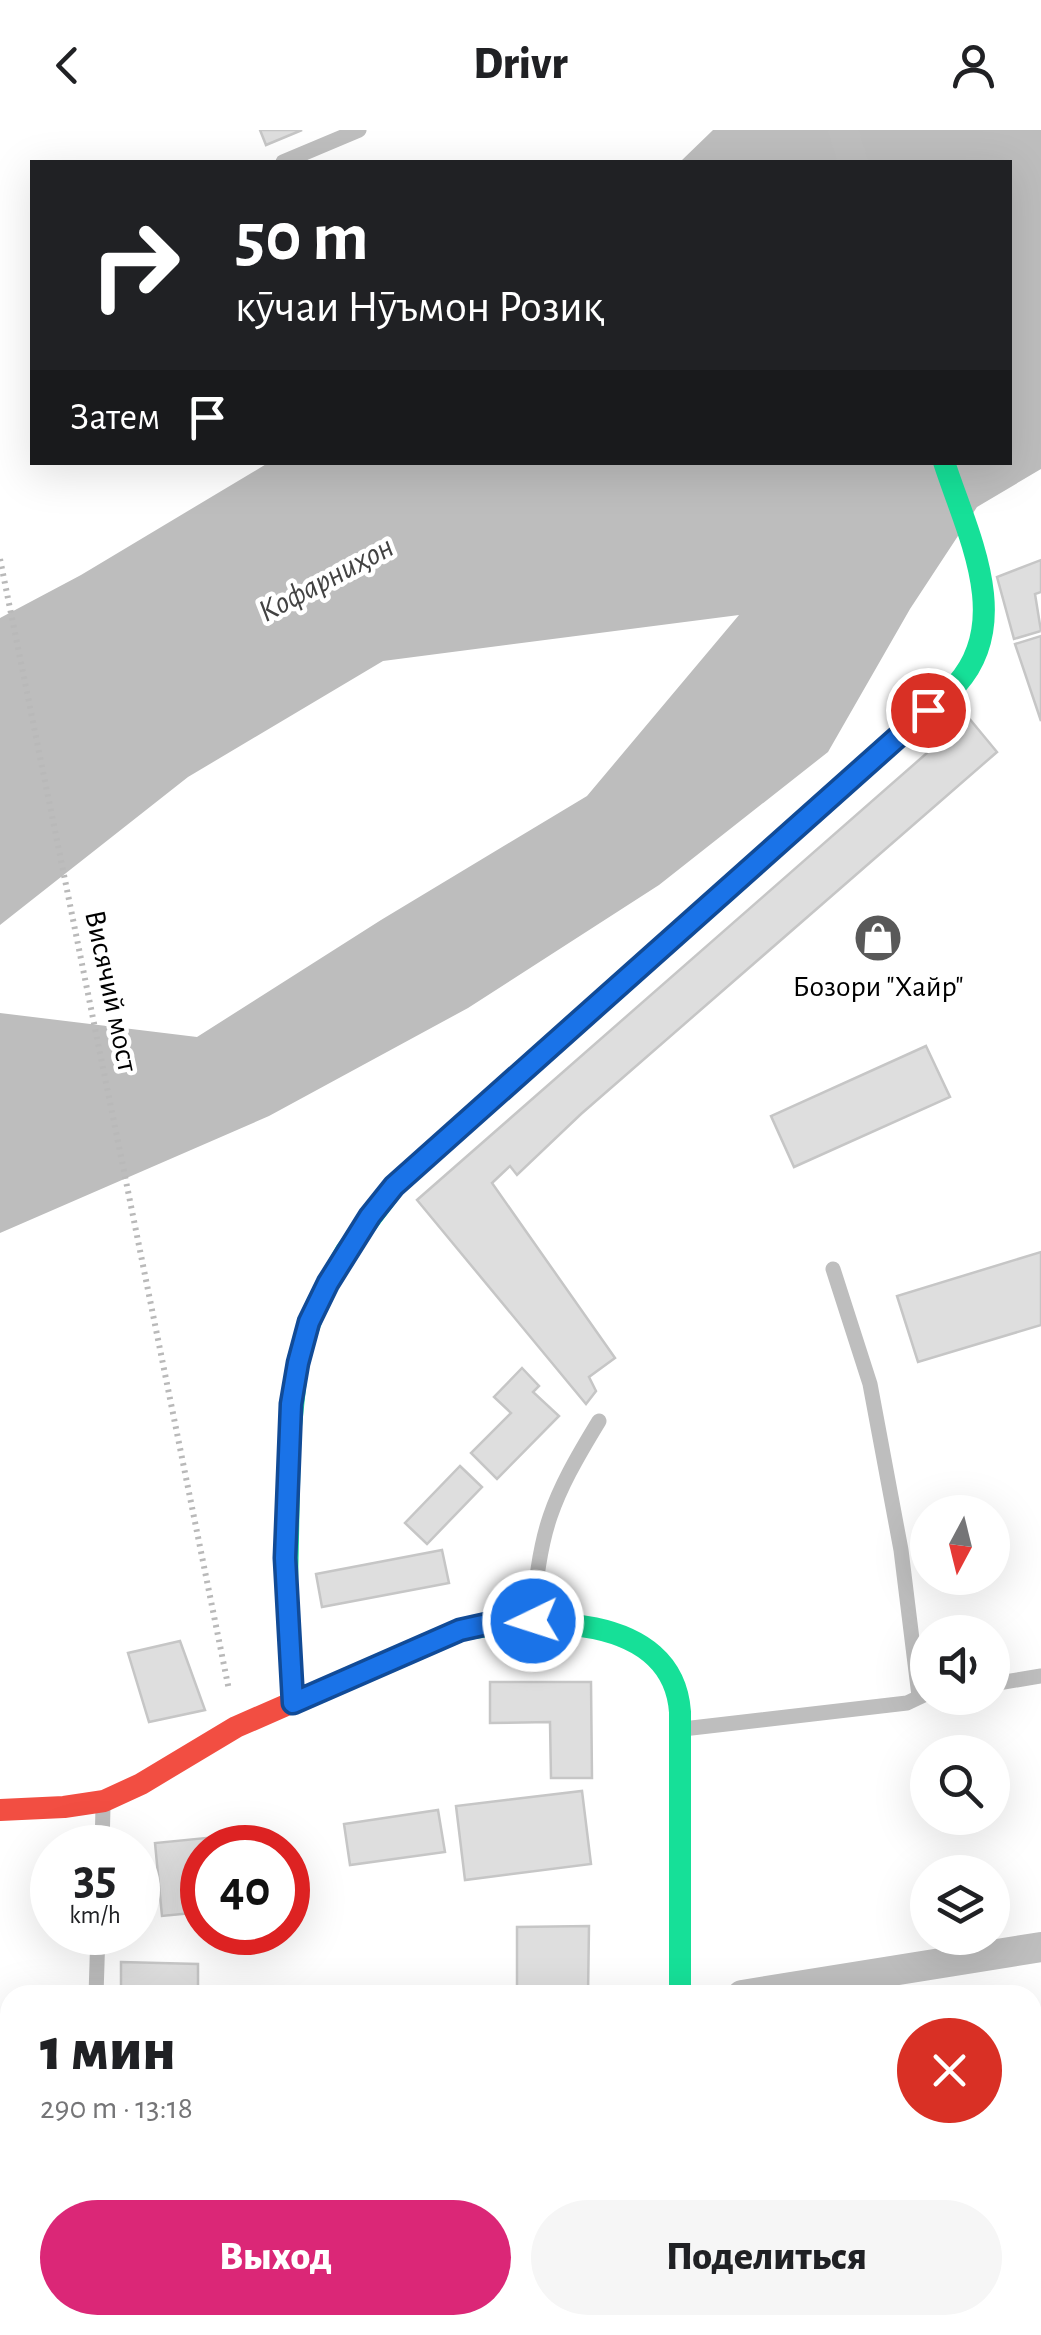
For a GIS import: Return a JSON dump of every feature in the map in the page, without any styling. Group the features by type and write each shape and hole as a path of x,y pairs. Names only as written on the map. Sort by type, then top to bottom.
{"street":[{"path":"844,130 852,160"},
{"path":"293,1703 285,1558 291,1404 309,1322 348,1248 394,1186 957,684 983,638 986,616 982,588 945,465"},
{"path":"0,1810 104,1802 236,1727 460,1630 496,1622 533,1621 571,1624 629,1638 654,1656 675,1684 679,1729 680,1985"},
{"path":"804,1985 1041,1947"}],"lane":[{"path":"288,160 359,130"},
{"path":"833,1269 870,1384 911,1615"},
{"path":"533,1621 538,1562 550,1510 599,1422"},
{"path":"1010,1681 1041,1676"},
{"path":"679,1729 910,1702"},
{"path":"103,1825 104,1802"},
{"path":"96,1985 97,1955"}],"path":[{"name":"Висячий мост","path":"0,559 236,1727"}],"water":[{"name":"Кофарниҳон","path":"713,130 1041,130 1041,469 977,507 910,609 828,752 659,885 468,1008 269,1116 0,1233 0,1013 197,1037 587,796 739,615 383,661 188,777 0,925 0,618 81,575 265,465 1012,465 1012,160 682,160"}],"building":[{"path":"260,130 302,130 266,145"},
{"path":"1041,560 1041,592 1035,594 1041,631 1014,639 997,577"},
{"path":"1041,636 1041,721 1015,644"},
{"path":"968,717 997,752 581,1114 517,1175 510,1166 492,1183 615,1358 589,1377 596,1391 586,1404 417,1200"},
{"path":"926,1046 950,1097 794,1167 771,1116"},
{"path":"1041,1252 1041,1325 918,1362 897,1296"},
{"path":"522,1368 539,1386 533,1392 559,1416 497,1479 471,1453 511,1413 494,1397"},
{"path":"460,1466 482,1487 427,1544 405,1523"},
{"path":"442,1550 449,1583 322,1607 316,1574"},
{"path":"180,1641 205,1710 149,1722 128,1653"},
{"path":"490,1682 591,1682 592,1778 551,1778 550,1722 490,1723"},
{"path":"582,1791 591,1864 465,1880 456,1806"},
{"path":"438,1810 445,1852 350,1865 344,1824"},
{"path":"180,1841 180,1914 162,1916 160,1843"},
{"path":"589,1926 588,1985 517,1985 517,1927"},
{"path":"121,1962 198,1964 198,1985 121,1985"}],"traffic: fast":[{"path":"910,726 957,684 974,659 982,632 980,575 945,465"},
{"path":"293,1703 287,1588 290,1435 298,1359 317,1303 346,1251 395,1186 590,1011"},
{"path":"307,1696 461,1630 491,1626 525,1623 595,1628 627,1638 653,1655 672,1679 680,1712 680,1985"}],"traffic: slow":[{"path":"590,1011 910,726"}],"traffic: jam":[{"path":"0,1810 104,1801 141,1784 236,1727 307,1696"}],"place":[{"name":"Бозори \"Хайр\"","path":"878,938"}],"route":[{"path":"533,1621 496,1622 460,1630 293,1703 285,1558 291,1404 309,1322 348,1248 394,1186 928,710"}]}
